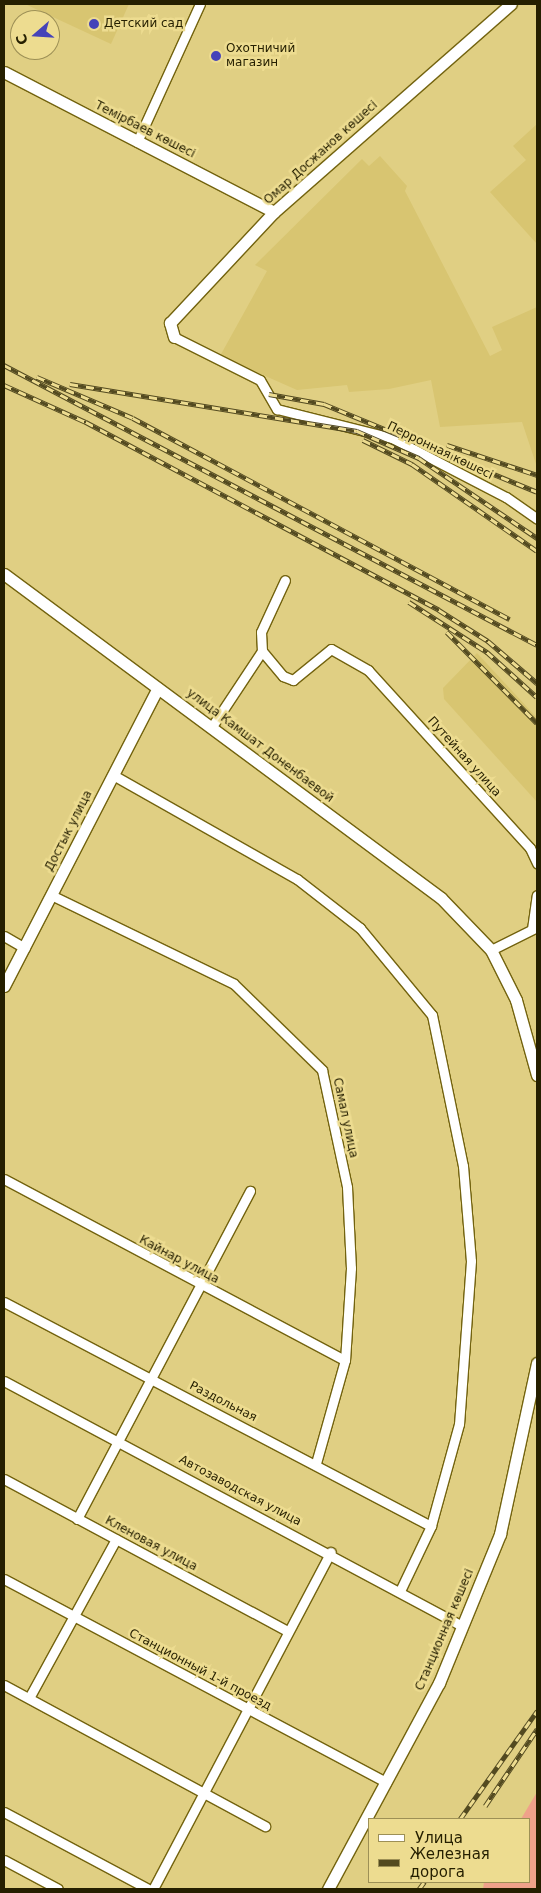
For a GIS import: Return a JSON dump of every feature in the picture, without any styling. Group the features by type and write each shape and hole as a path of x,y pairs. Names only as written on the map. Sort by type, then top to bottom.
{"street":[{"path":"137,142 200,4"},
{"name":"Омар Досжанов көшесі","path":"174,336 170,323 274,212 511,4"},
{"name":"Темірбаев көшесі","path":"4,72 274,212"},
{"name":"Перронная көшесі","path":"174,336 260,380 277,409 392,438 506,497 537,520"},
{"name":"улица Камшат Доненбаевой","path":"4,574 441,898 491,950"},
{"path":"211,728 262,652 261,632 285,580"},
{"name":"Путейная улица","path":"262,652 283,676 293,680 331,649 368,670 530,848 537,863"},
{"name":"Достык улица","path":"4,986 158,688"},
{"path":"113,775 305,886 360,928 432,1015 463,1166 470,1261 459,1424 431,1526 400,1592"},
{"name":"Самал улица","path":"51,895 234,984 322,1070 347,1187 351,1268 345,1360 316,1463"},
{"path":"537,895 534,928 491,950 516,1000 537,1075"},
{"path":"4,936 25,948"},
{"name":"Кайнар улица","path":"4,1179 200,1286 345,1360"},
{"path":"77,1519 250,1191"},
{"name":"Раздольная","path":"4,1302 316,1463 431,1526"},
{"name":"Станционная көшесі","path":"328,1889 439,1683 500,1534 537,1363"},
{"name":"Автозаводская улица","path":"4,1381 331,1552 462,1626"},
{"name":"Кленовая улица","path":"4,1479 287,1631"},
{"path":"29,1698 116,1539"},
{"path":"153,1889 205,1795 249,1711 287,1631 331,1552"},
{"name":"Станционный 1-й проезд","path":"4,1579 249,1711 386,1782"},
{"path":"4,1685 265,1826"},
{"path":"4,1812 148,1889"},
{"path":"4,1860 58,1889"}],"shaded area":[{"name":"Детский сад","path":"25,4 129,4 111,44 60,20 60,10 38,10"},
{"path":"537,124 537,244 490,192 526,160 513,146"},
{"path":"380,156 407,186 405,191 490,356 502,350 492,327 537,307 537,467 522,422 440,427 431,380 389,389 349,392 347,385 297,390 220,356 267,271 255,265 362,159 369,166"},
{"path":"477,653 537,718 537,802 444,699 443,688"},
{"path":"537,1792 537,1889 483,1889 484,1883 531,1883 531,1818 522,1818"}],"railway":[{"path":"4,365 537,645"},
{"path":"37,377 133,418 510,619"},
{"path":"70,384 357,431 419,458 537,538"},
{"path":"4,385 86,422 439,610 488,641 537,683"},
{"path":"269,394 324,404 537,492"},
{"path":"363,440 412,464 537,551"},
{"path":"447,445 537,475"},
{"path":"409,602 487,652 537,697"},
{"path":"447,632 537,723"},
{"path":"461,1818 537,1711"},
{"path":"485,1806 537,1729"},
{"path":"419,1889 423,1883"}],"place":[{"name":"Детский сад","path":"94,24"},
{"name":"Охотничий магазин","path":"216,56"}]}
